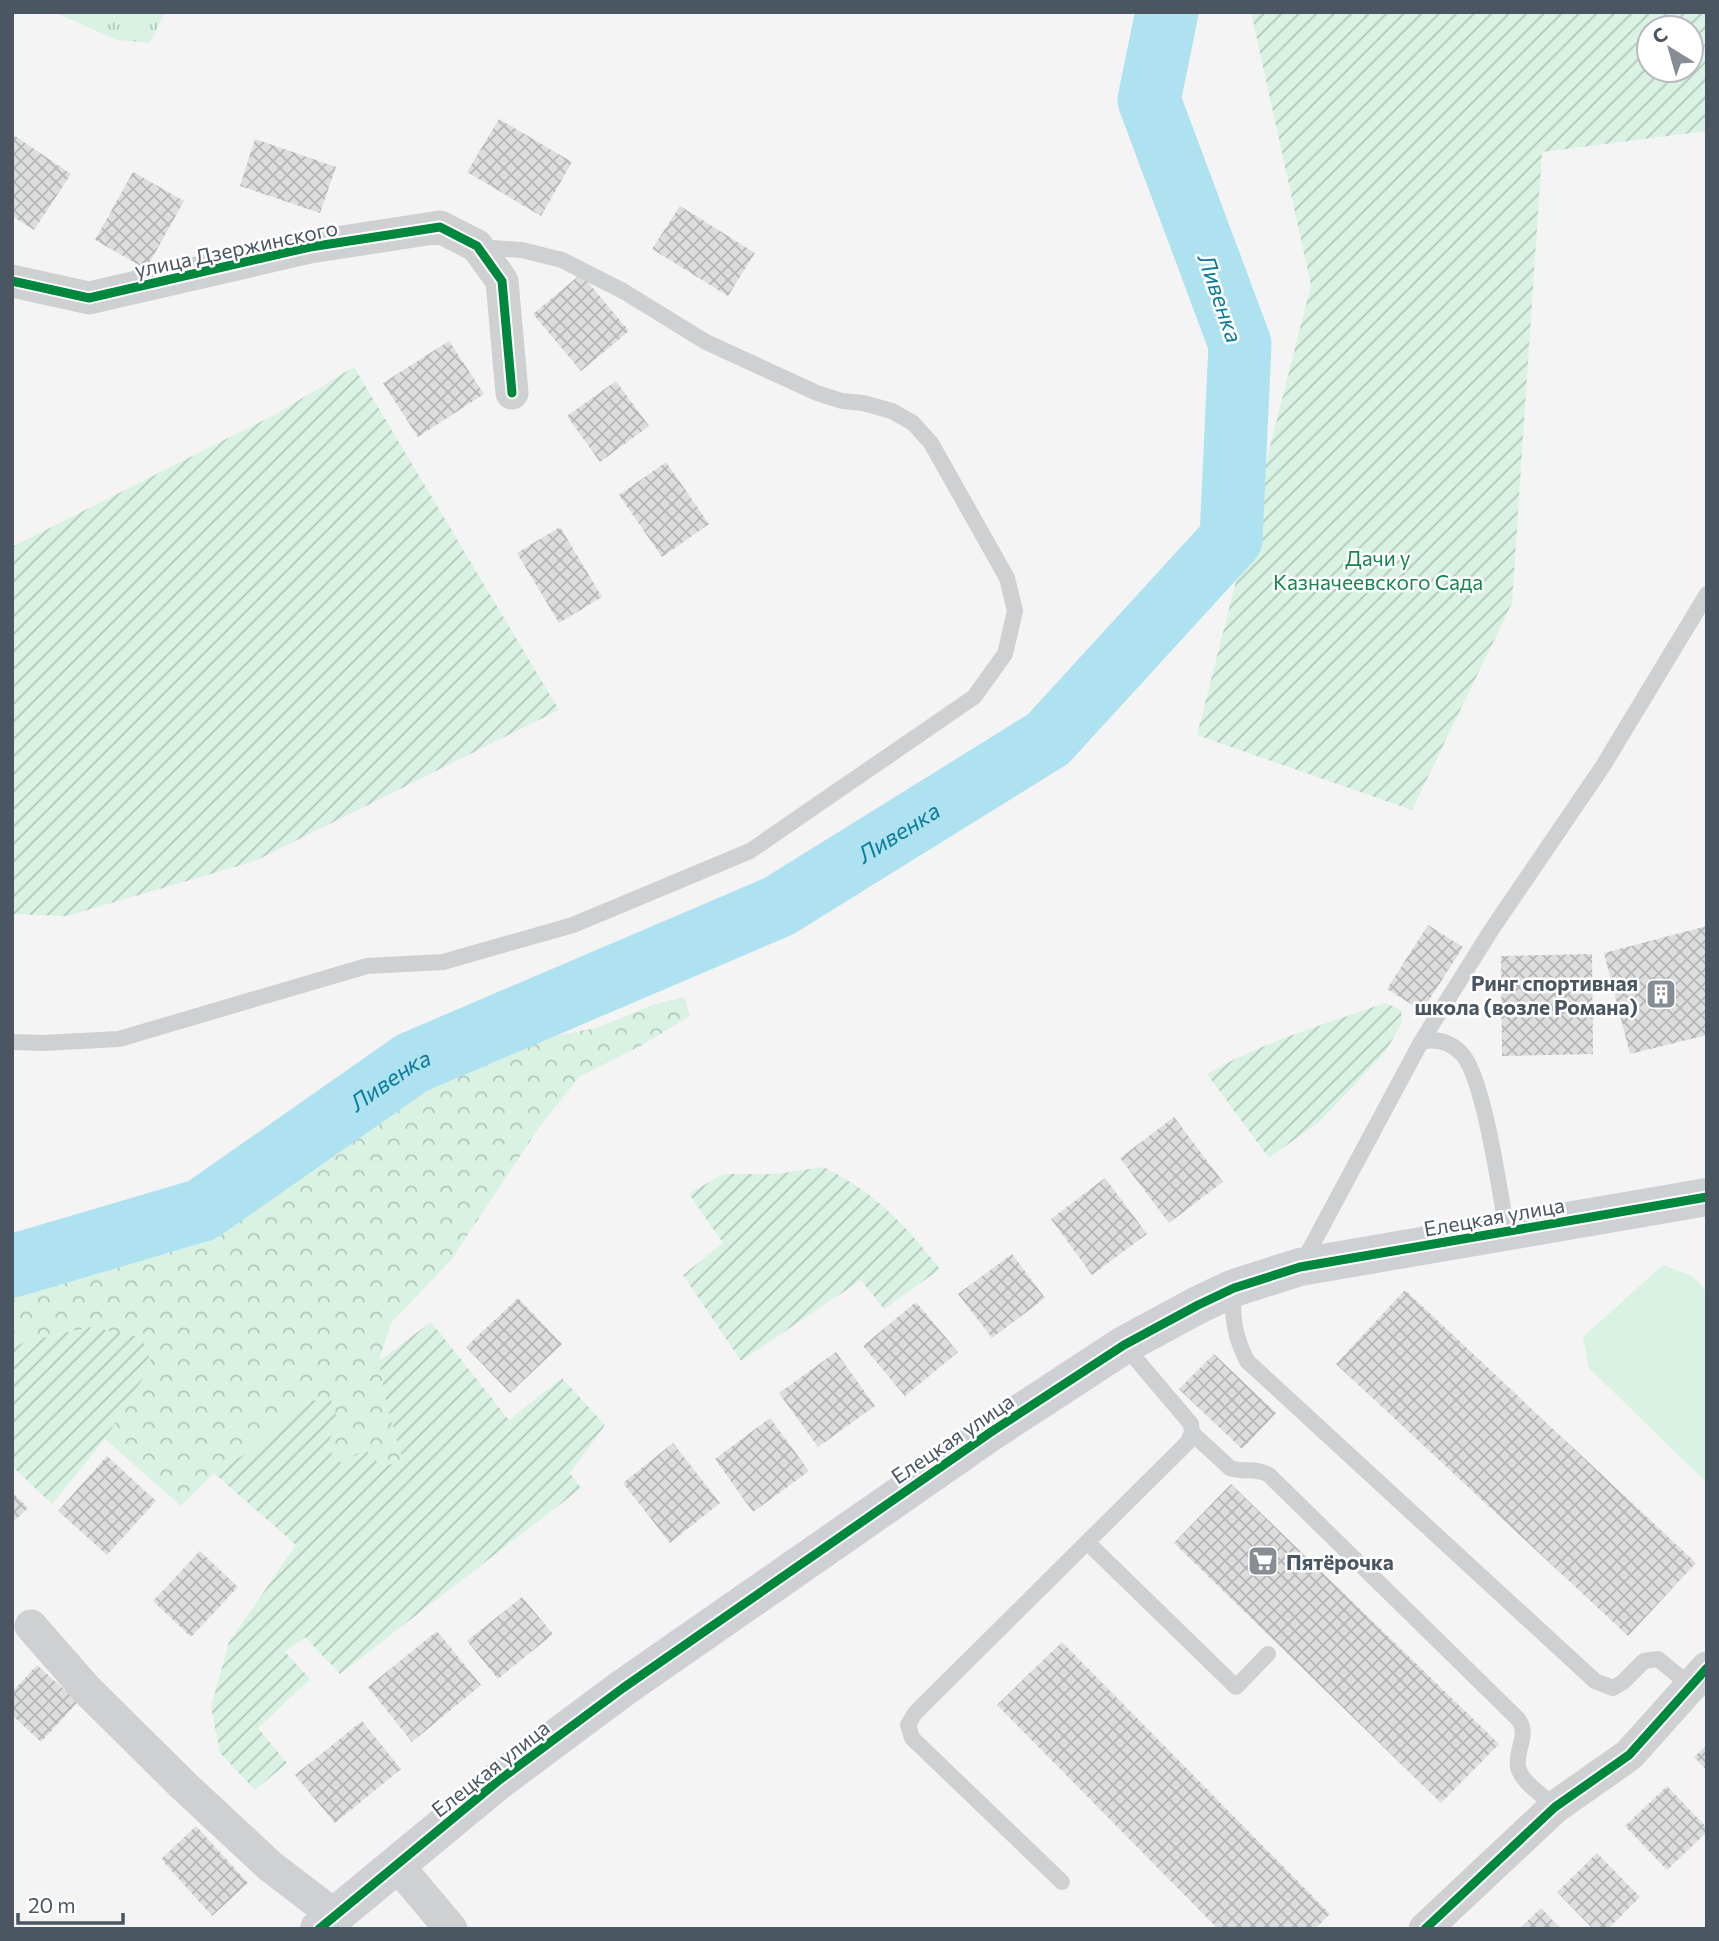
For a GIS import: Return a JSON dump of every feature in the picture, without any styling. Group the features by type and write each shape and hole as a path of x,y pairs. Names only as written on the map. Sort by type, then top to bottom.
{"street":[{"name":"улица Дзержинского","path":"12,281 89,298 310,247 440,227 477,246 502,281 512,393"},
{"name":"Елецкая улица","path":"326,1922 498,1782 623,1688 991,1432 1124,1345 1234,1288 1300,1267 1707,1197"},
{"path":"31,1626 87,1690 326,1922"},
{"path":"1425,1929 1555,1807 1629,1755 1699,1677"},
{"path":"396,1864 451,1929"}],"lane":[{"path":"12,1042 119,1040 367,966 443,962 573,925 750,851 974,697 1005,654 1015,611 1007,578 931,443 913,423 892,411 817,393 706,342 623,291 562,260 522,250 477,246"},
{"path":"1300,1267 1421,1042 1492,929 1602,766 1707,594"},
{"path":"1421,1042 1433,1039 1451,1046 1461,1053 1475,1076 1507,1231"},
{"path":"1234,1288 1234,1327 1247,1361 1595,1681 1613,1688 1644,1661 1658,1660 1699,1677"},
{"path":"1062,1882 912,1738 908,1725 915,1713 1188,1442 1192,1433 1191,1424 1124,1345"},
{"path":"1192,1433 1230,1468 1254,1469 1269,1475 1518,1719 1524,1731 1517,1765 1521,1775 1555,1807"},
{"path":"1087,1542 1236,1687 1268,1654"}],"green space":[{"path":"54,12 165,12 150,43 117,40"},
{"name":"Дачи у Казначеевского Сада","path":"1251,12 1707,12 1707,131 1542,152 1512,603 1412,810 1197,735 1311,285"},
{"path":"354,367 559,710 255,861 67,916 12,914 12,547 276,414"},
{"path":"684,997 690,1016 644,1044 579,1077 540,1126 451,1260 391,1323 379,1361 386,1401 403,1462 381,1466 341,1463 326,1447 338,1421 330,1397 307,1402 264,1442 214,1473 181,1506 105,1439 152,1364 90,1327 25,1342 12,1348 12,1288 149,1239 215,1221 332,1138 492,1043 549,1037 597,1028 652,1005"},
{"path":"1385,1003 1401,1010 1402,1022 1386,1051 1320,1121 1269,1158 1207,1074 1272,1043"},
{"path":"824,1167 859,1188 888,1211 940,1269 884,1309 861,1280 741,1361 683,1275 723,1243 689,1194 723,1174 776,1174"},
{"path":"1663,1265 1692,1276 1707,1291 1707,1483 1589,1368 1583,1337"},
{"path":"431,1322 509,1420 562,1378 605,1425 570,1473 581,1488 340,1674 305,1637 285,1652 310,1679 258,1728 287,1763 255,1790 220,1753 211,1707 229,1642 296,1545 214,1473 264,1442 307,1402 330,1397 338,1421 326,1447 341,1463 366,1450 381,1466 403,1462 386,1401 379,1361"},
{"path":"90,1327 141,1337 152,1364 105,1439 52,1504 12,1466 12,1348 25,1342"}],"building":[{"path":"499,119 572,162 541,216 467,172"},
{"path":"12,134 71,174 34,230 12,216"},
{"path":"255,139 336,167 320,213 240,186"},
{"path":"133,172 184,201 146,269 95,240"},
{"path":"680,206 755,253 728,296 652,249"},
{"path":"581,274 629,331 581,371 533,314"},
{"path":"449,341 484,394 418,437 383,383"},
{"path":"616,381 649,426 600,462 567,416"},
{"path":"666,462 709,524 662,557 619,495"},
{"path":"560,527 602,597 559,623 517,553"},
{"path":"1428,925 1463,947 1422,1011 1387,989"},
{"name":"Ринг спортивная школа (возле Романа)","path":"1707,926 1707,1035 1630,1054 1604,953"},
{"path":"1592,954 1593,1054 1502,1056 1501,956"},
{"path":"1174,1117 1223,1182 1169,1223 1120,1158"},
{"path":"1105,1178 1147,1234 1092,1275 1051,1219"},
{"path":"1012,1254 1045,1298 992,1338 958,1294"},
{"path":"1405,1290 1696,1563 1628,1636 1336,1364"},
{"path":"518,1298 562,1344 510,1393 466,1347"},
{"path":"916,1302 958,1352 905,1396 863,1346"},
{"path":"836,1352 875,1406 818,1447 779,1393"},
{"path":"1214,1354 1276,1413 1242,1449 1179,1389"},
{"path":"770,1418 809,1471 753,1512 715,1459"},
{"path":"673,1443 720,1503 670,1543 623,1483"},
{"path":"107,1456 156,1501 107,1555 58,1511"},
{"path":"1231,1484 1499,1744 1441,1803 1174,1543"},
{"path":"12,1492 28,1508 12,1523"},
{"path":"200,1551 238,1587 191,1637 153,1601"},
{"path":"522,1597 553,1634 498,1679 467,1641"},
{"path":"437,1631 481,1685 412,1742 368,1687"},
{"path":"1062,1642 1330,1914 1315,1929 1218,1929 997,1705"},
{"path":"37,1665 78,1702 41,1742 12,1715 12,1692"},
{"path":"362,1721 401,1769 335,1823 295,1775"},
{"path":"1707,1745 1707,1771 1694,1757"},
{"path":"1667,1786 1707,1828 1707,1832 1667,1870 1625,1826"},
{"path":"196,1826 248,1883 212,1916 161,1859"},
{"path":"1597,1853 1640,1897 1608,1929 1593,1929 1557,1892"},
{"path":"1541,1908 1561,1929 1519,1929"}],"waterway":[{"name":"Ливенка","path":"12,1266 202,1210 412,1063 779,906 1048,739 1231,539 1240,344 1149,100 1167,12"}],"cycle path":[{"path":"12,281 89,298 310,247 440,227 477,246 502,281 512,393"},
{"path":"319,1929 498,1781 623,1688 991,1432 1124,1345 1198,1305 1234,1288 1300,1267 1707,1197"},
{"path":"1425,1929 1555,1807 1629,1755 1707,1668"}],"place":[{"name":"Ринг спортивная школа (возле Романа)","path":"1661,994"},
{"name":"Пятёрочка","path":"1263,1561"}]}
